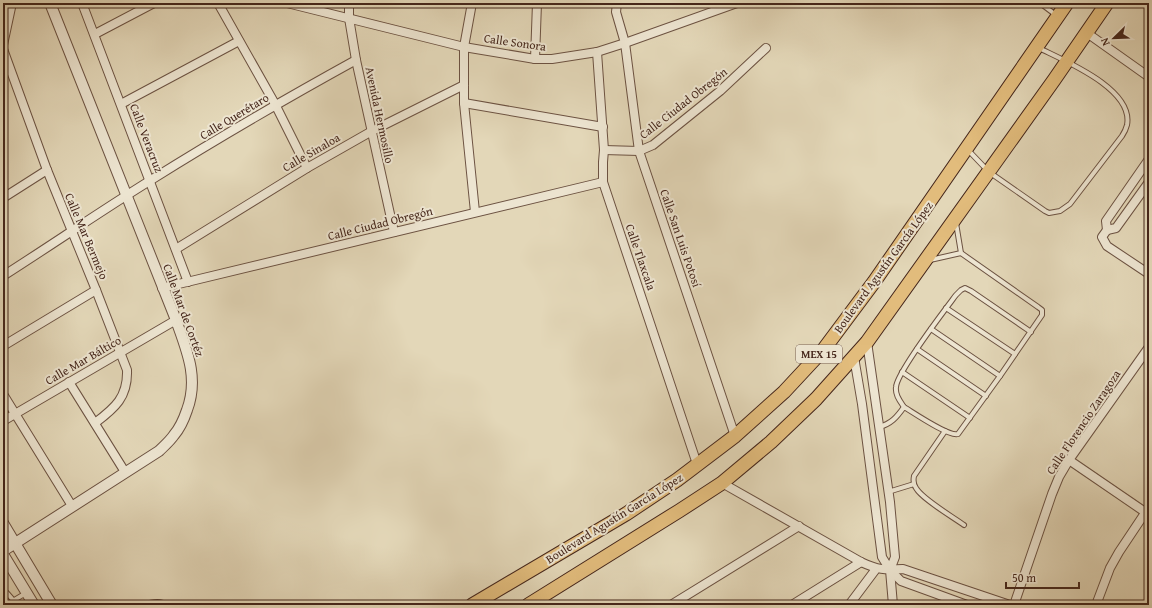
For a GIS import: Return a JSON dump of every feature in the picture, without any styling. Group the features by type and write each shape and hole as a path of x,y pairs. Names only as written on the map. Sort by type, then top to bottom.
{"main road":[{"name":"Boulevard Agustín García López","path":"472,605 626,514 677,480 735,436 784,392 824,349 874,282 1067,3"},
{"name":"MEX 15","path":"528,605 722,483 771,442 816,399 867,342 1067,62 1107,3"}],"street":[{"path":"3,46 12,3"},
{"name":"Calle Mar de Cortéz","path":"3,552 159,451 174,435 184,419 190,403 192,387 192,371 188,354 176,320 50,3"},
{"name":"Calle Veracruz","path":"82,3 151,180 188,282"},
{"path":"95,34 154,3"},
{"path":"218,3 275,104 308,168"},
{"name":"Calle Sonora","path":"287,3 464,47 535,59 552,59 597,52 737,3"},
{"name":"Avenida Hermosillo","path":"349,3 349,18 356,60 394,232"},
{"path":"472,3 464,47 464,103 475,212"},
{"path":"535,59 537,3"},
{"name":"Calle San Luis Potosí","path":"617,3 616,12 625,43 639,151 735,436"},
{"path":"1087,33 1149,77"},
{"path":"121,104 239,41"},
{"name":"Calle Ciudad Obregón","path":"604,150 639,151 653,145 720,91 766,48"},
{"name":"Calle Mar Bermejo","path":"3,49 47,170 127,370 125,390 120,400 109,412 95,423"},
{"name":"Calle Tlaxcala","path":"597,52 603,127 603,182 697,464"},
{"name":"Calle Querétaro","path":"3,276 151,180 275,104 356,60"},
{"name":"Calle Sinaloa","path":"176,249 308,168 372,131 464,85"},
{"path":"464,103 603,127"},
{"path":"1149,160 1106,221 1107,230 1102,237 1107,246 1149,274"},
{"path":"3,198 47,170"},
{"name":"Calle Ciudad Obregón","path":"162,288 603,182"},
{"path":"1107,230 1116,228 1149,182"},
{"path":"3,346 96,290"},
{"name":"Calle Mar Báltico","path":"3,421 176,320"},
{"path":"867,342 888,492 895,557 890,570 893,605"},
{"name":"Calle Florencio Zaragoza","path":"1014,605 1054,486 1069,460 1149,348"},
{"path":"854,357 862,404 882,557 890,570 902,581 967,605"},
{"path":"69,382 125,472"},
{"path":"3,394 72,506"},
{"path":"1069,460 1147,509 1110,568 1096,605"},
{"path":"872,480 886,478"},
{"path":"722,483 861,562 876,569 903,569 1010,605"},
{"path":"3,523 52,605"},
{"path":"671,605 799,526"},
{"path":"3,552 34,605"},
{"path":"792,605 861,562"},
{"path":"850,605 876,569"}],"lane":[{"path":"1040,3 1058,17"},
{"path":"967,148 989,172 1039,208 1049,213 1060,211 1070,204 1122,136 1127,124 1124,107 1119,97 1104,84 1067,62 1037,47"},
{"path":"955,218 961,253 1041,308 1042,315 1031,332 1016,354 958,434 952,435 904,407 898,398 896,387 902,372 959,291 967,289 1031,332"},
{"path":"926,261 961,253"},
{"path":"946,308 1016,354"},
{"path":"931,330 1000,376"},
{"path":"917,349 986,396"},
{"path":"902,372 970,418"},
{"path":"879,427 890,423 895,419 904,407"},
{"path":"945,431 914,476 914,484 918,491 925,497 964,525"},
{"path":"888,492 914,484"},
{"path":"3,592 7,592 14,601"},
{"path":"6,605 27,593"},
{"path":"143,605 154,602 164,603 167,605"}]}
